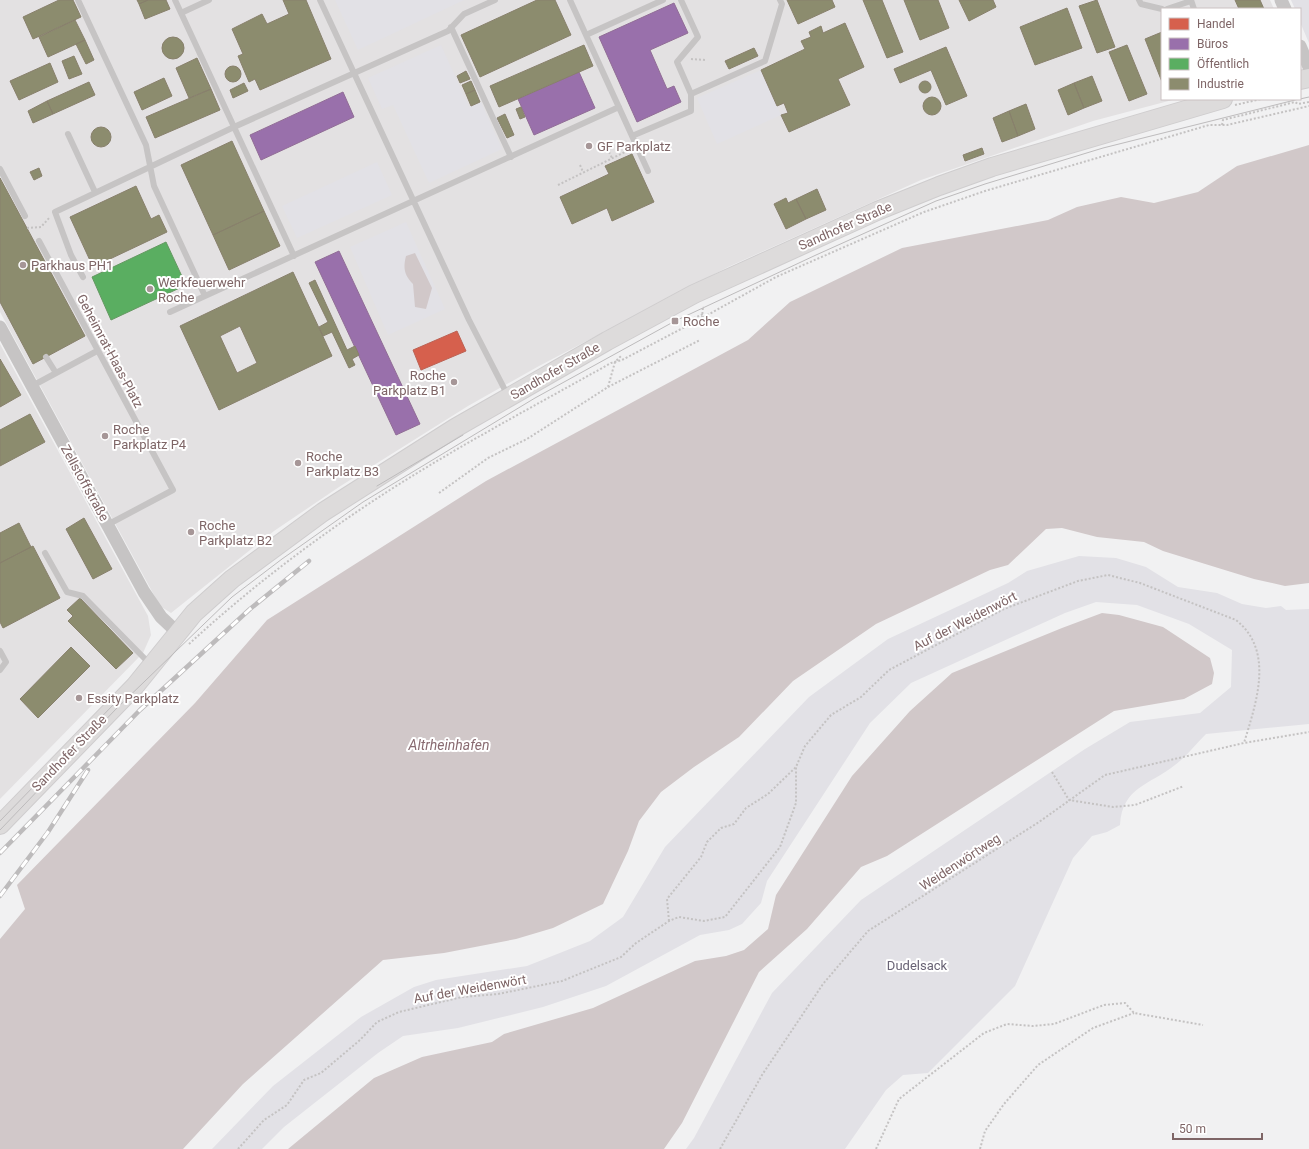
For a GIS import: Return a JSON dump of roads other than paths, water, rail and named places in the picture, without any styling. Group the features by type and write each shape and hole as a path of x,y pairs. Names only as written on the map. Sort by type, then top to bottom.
{"street":[{"path":"1301,48 1309,67"},
{"name":"Sandhofer Straße","path":"0,825 135,686 152,666 183,639 194,613 232,579 323,512 449,432 607,341 694,294 877,211 992,167 1220,100"},
{"name":"Zellstoffstraße","path":"0,327 144,592 161,617 183,639"}],"lane":[{"path":"78,0 146,145 154,186 205,296"},
{"path":"175,0 294,256"},
{"path":"181,13 209,0"},
{"path":"320,0 469,320 509,398"},
{"path":"83,277 71,255 55,212 234,127 448,31 464,14 495,0"},
{"path":"570,0 648,171"},
{"path":"586,35 664,0"},
{"path":"632,136 691,110 691,94 677,62 698,37 682,0"},
{"path":"691,94 765,61 782,4 780,0"},
{"path":"1139,0 1141,4 1161,10"},
{"path":"1170,8 1191,0"},
{"path":"451,28 511,157"},
{"path":"170,312 619,107"},
{"path":"68,134 95,192"},
{"path":"0,169 25,216"},
{"name":"Geheimrat-Haas-Platz","path":"39,241 173,490 107,525"},
{"path":"32,386 97,351"},
{"path":"46,357 56,373"},
{"path":"45,554 67,592 83,596 152,666"},
{"path":"0,651 6,662 0,670"}],"water":[{"name":"Altrheinhafen","path":"1309,145 1309,583 1285,586 1254,579 1163,551 1144,542 1097,537 1062,528 1046,529 1008,565 990,570 876,624 793,681 739,737 694,767 661,792 639,821 628,851 603,904 553,928 516,939 444,953 383,960 243,1084 183,1149 0,1149 0,939 25,909 17,885 195,703 267,620 486,481 748,340 790,302 902,248 1048,220 1077,207 1121,197 1154,203 1198,192 1237,166"},
{"path":"415,253 432,288 426,309 415,307 413,284 405,271 406,256"},
{"path":"1102,613 1119,615 1163,627 1210,658 1214,673 1212,684 1184,699 1114,711 887,856 861,867 807,929 759,972 682,1123 664,1149 288,1149 374,1078 422,1057 492,1042 504,1034 593,1008 695,961 726,956 744,950 768,929 776,895 852,776 910,711 952,673"}],"tram line":[{"path":"1301,99 1309,97"},
{"path":"0,830 116,709 232,597 282,559 363,502 535,398 675,321 936,201 985,184 1103,148 1295,100"},
{"path":"377,486 463,435"},
{"path":"0,821 116,702"}],"railway":[{"path":"0,853 140,710 250,609 309,561"},
{"path":"0,896 48,832 88,770"}],"place":[{"name":"GF Parkplatz","path":"589,146"},
{"name":"Parkhaus PH1","path":"23,265"},
{"name":"Werkfeuerwehr Roche","path":"150,289"},
{"name":"Roche","path":"675,321"},
{"name":"Roche Parkplatz B1","path":"454,382"},
{"name":"Roche Parkplatz P4","path":"105,436"},
{"name":"Roche Parkplatz B3","path":"298,463"},
{"name":"Roche Parkplatz B2","path":"191,532"},
{"name":"Essity Parkplatz","path":"79,698"}],"park label":[{"name":"Dudelsack","path":"917,965"}]}
